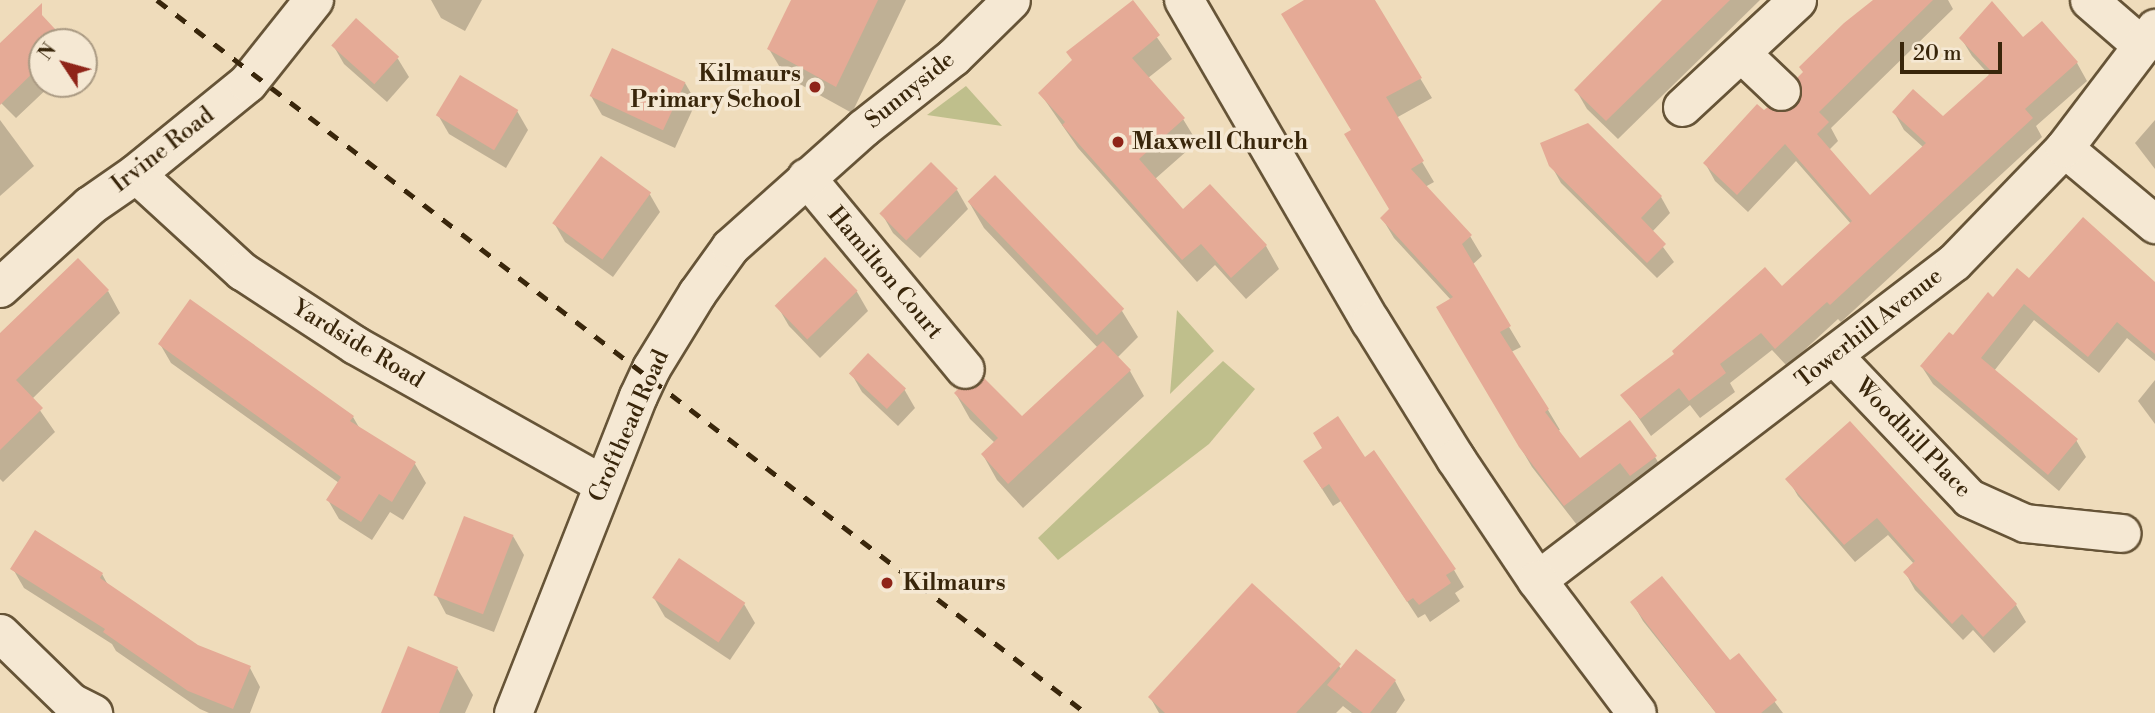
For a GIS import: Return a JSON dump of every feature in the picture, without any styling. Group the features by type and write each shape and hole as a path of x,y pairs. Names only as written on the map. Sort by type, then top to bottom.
{"main road":[{"name":"Irvine Road","path":"0,288 90,206 136,174 247,82 314,0"},
{"path":"1184,0 1378,333 1537,579 1637,713"}],"street":[{"name":"Sunnyside","path":"806,177 953,57 1011,0"},
{"path":"1682,107 1797,0"},
{"path":"2089,0 2148,36"},
{"name":"Towerhill Avenue","path":"1537,579 1834,356 1954,262 2064,148 2148,36"},
{"path":"1741,53 1780,91"},
{"path":"2064,148 2155,224"},
{"name":"Yardside Road","path":"136,174 242,271 355,345 601,483"},
{"name":"Hamilton Court","path":"806,177 965,369"},
{"name":"Crofthead Road","path":"513,713 601,483 651,368 697,293 730,247 806,177"},
{"name":"Woodhill Place","path":"1834,356 1969,498 2025,523 2121,534"},
{"path":"0,633 76,709"}],"green space":[{"path":"966,86 1002,126 927,115"},
{"path":"1177,310 1214,351 1170,394"},
{"path":"1223,361 1255,389 1209,444 1058,560 1038,538"}],"building":[{"path":"791,0 878,0 836,87 767,49"},
{"path":"1133,0 1160,35 1132,58 1185,118 1139,159 1183,209 1210,184 1267,245 1231,278 1201,244 1182,260 1062,125 1065,122 1038,93 1072,60 1066,52"},
{"path":"1304,0 1375,0 1422,78 1386,97 1424,161 1411,169 1472,235 1462,244 1511,326 1500,332 1549,409 1545,412 1580,458 1630,420 1657,456 1630,476 1620,463 1564,506 1519,447 1436,307 1453,297 1380,218 1389,209 1344,134 1351,130 1281,14"},
{"path":"1662,0 1730,0 1606,121 1574,90"},
{"path":"1873,0 1933,0 1819,112 1829,122 1817,134 1870,195 1926,143 1892,112 1913,89 1943,116 1992,72 1959,38 1992,1 2023,37 2042,21 2078,62 2025,109 2033,118 1830,305 1827,302 1775,349 1761,333 1720,364 1726,373 1689,401 1679,388 1640,419 1620,395 1674,354 1672,351 1765,267 1782,286 1852,221 1785,144 1737,195 1703,163 1757,104 1764,110 1768,107 1777,111 1786,111 1796,106 1801,95 1797,78 1803,72 1799,67 1844,23"},
{"path":"42,3 42,15 54,28 28,28 28,78 0,105 0,43"},
{"path":"356,18 399,57 374,84 331,45"},
{"path":"612,48 685,82 663,130 590,96"},
{"path":"460,75 518,110 494,150 436,115"},
{"path":"1588,123 1662,196 1641,218 1666,244 1647,263 1549,166 1540,143"},
{"path":"601,156 651,192 602,260 552,223"},
{"path":"931,162 958,189 906,240 879,214"},
{"path":"995,175 1124,309 1097,335 968,201"},
{"path":"2083,217 2155,282 2155,354 2117,322 2088,357 2024,304 1981,358 2078,439 2048,475 1920,366 1949,332 1953,335 1988,292 1993,297 2017,268 2029,278"},
{"path":"825,257 858,291 807,339 775,306"},
{"path":"78,258 109,290 16,380 43,408 0,450 0,333"},
{"path":"190,299 354,416 350,421 416,462 392,502 379,494 361,522 326,500 341,477 158,344"},
{"path":"1103,341 1131,370 1008,484 981,454 998,438 954,393 958,389 978,386 984,378 1022,416"},
{"path":"868,353 906,388 887,409 849,373"},
{"path":"1338,416 1365,457 1374,450 1456,569 1446,575 1451,583 1419,605 1413,598 1407,602 1329,484 1322,489 1303,461 1322,448 1313,433"},
{"path":"1850,421 2017,604 1983,637 1962,614 1952,624 1903,572 1915,561 1877,518 1844,545 1785,479"},
{"path":"464,516 513,535 483,614 434,595"},
{"path":"35,530 103,573 100,578 198,645 251,666 233,709 188,691 103,632 105,629 10,569"},
{"path":"679,558 745,603 718,643 652,598"},
{"path":"1662,576 1730,660 1739,653 1777,700 1761,713 1716,713 1630,602"},
{"path":"1252,583 1341,664 1296,713 1165,713 1148,697"},
{"path":"408,646 458,667 439,713 381,713"},
{"path":"1356,649 1396,680 1370,713 1363,713 1327,685"}],"railway":[{"path":"157,0 1086,713"}],"place":[{"name":"Kilmaurs Primary School","path":"815,87"},
{"name":"Maxwell Church","path":"1118,142"},
{"name":"Kilmaurs","path":"887,583"}]}
